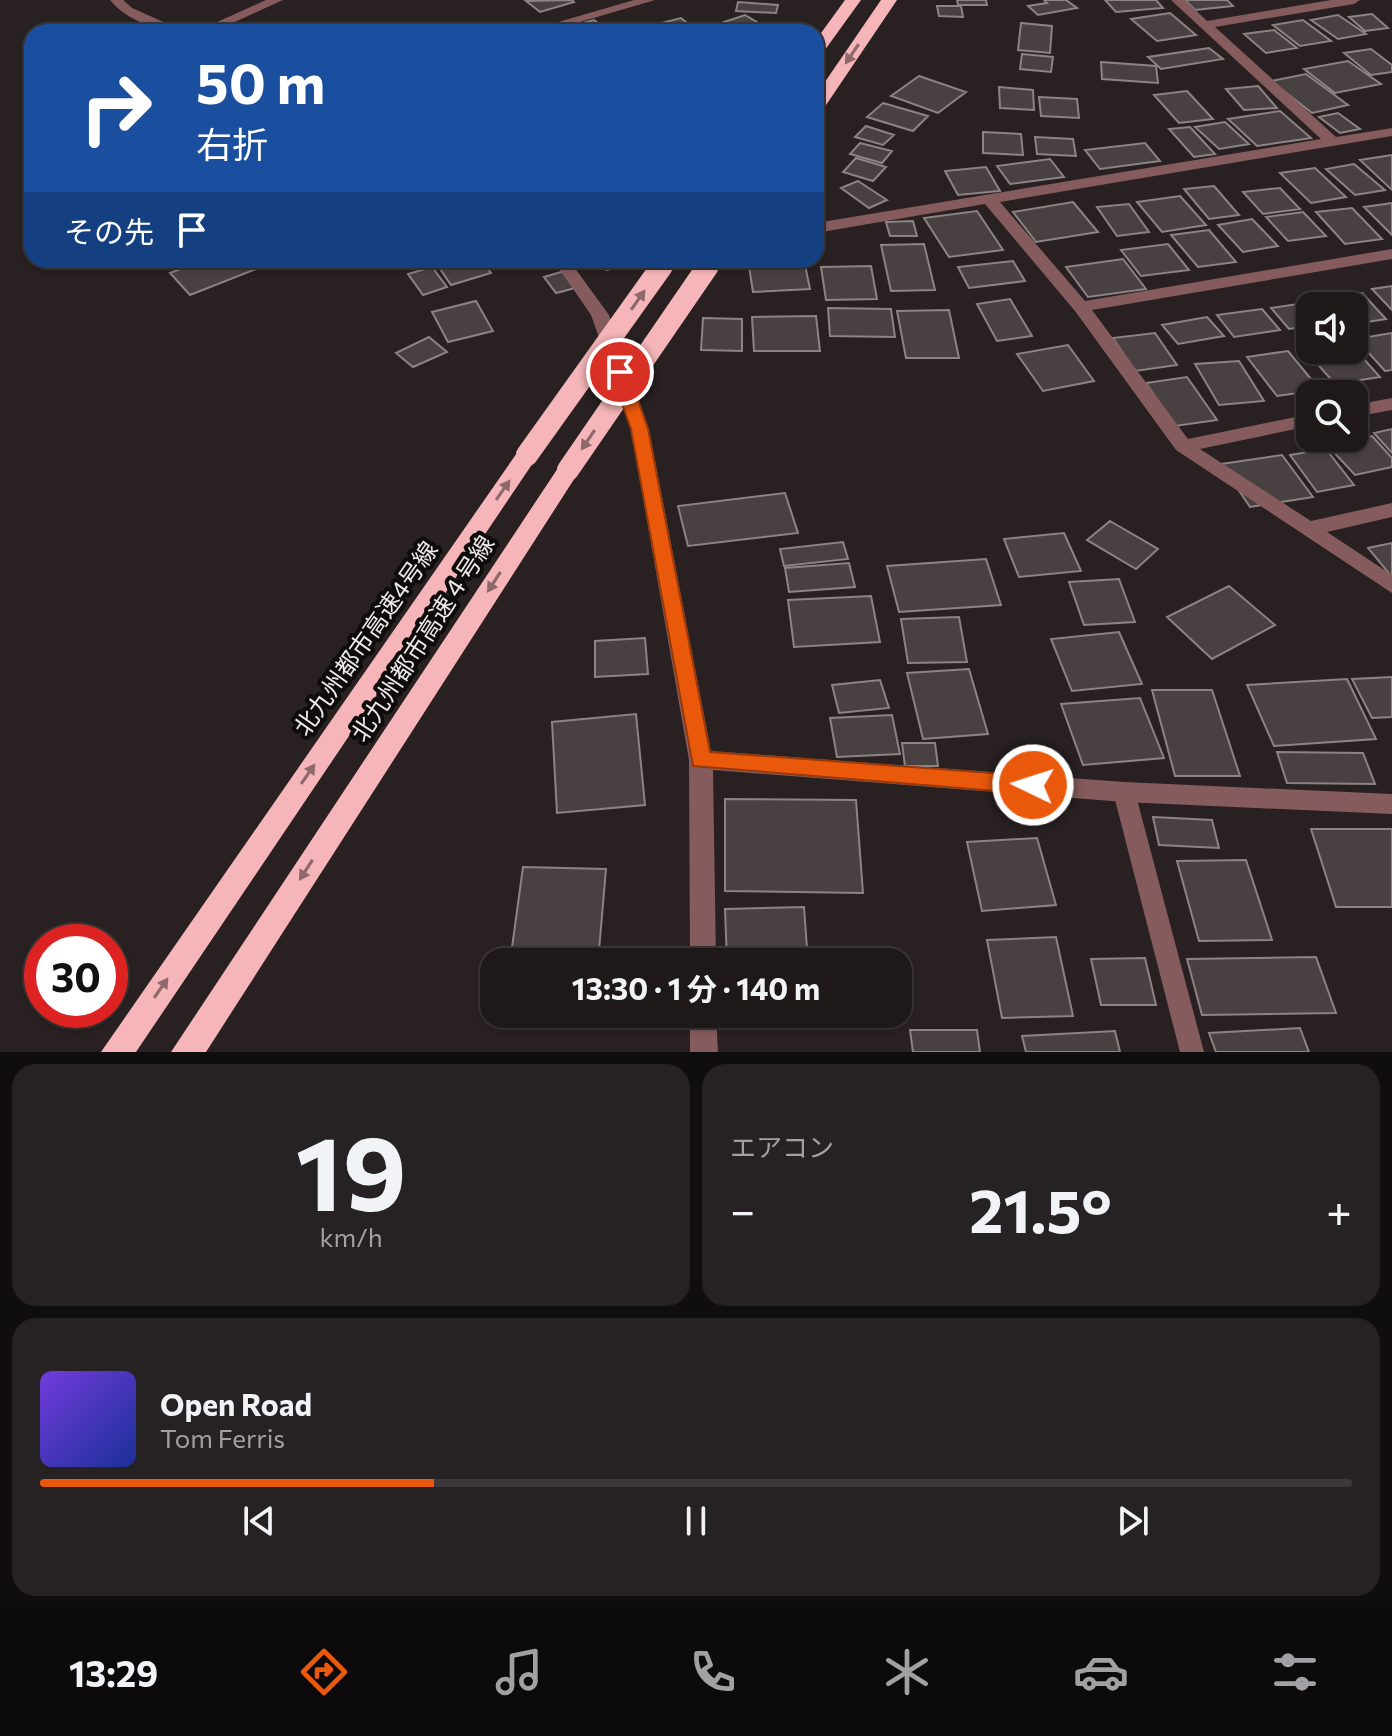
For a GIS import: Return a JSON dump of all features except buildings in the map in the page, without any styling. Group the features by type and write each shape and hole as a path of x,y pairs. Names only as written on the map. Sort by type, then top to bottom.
{"highway":[{"path":"824,40 853,0"},
{"path":"824,95 889,0"},
{"name":"北九州都市高速4号線","path":"117,1052 527,455 660,268"},
{"name":"北九州都市高速４号線","path":"187,1052 568,470 707,268"}],"street":[{"path":"116,0 127,11 159,24"},
{"path":"221,24 277,0"},
{"path":"560,24 649,0"},
{"path":"1177,0 1334,143"},
{"path":"1205,25 1354,0"},
{"path":"824,227 1392,132"},
{"path":"988,198 1081,307 1183,446 1392,585"},
{"path":"1081,307 1392,254"},
{"path":"567,268 600,315 640,429 701,760 703,948"},
{"path":"1368,408 1392,404"},
{"path":"1183,446 1296,423"},
{"path":"1308,529 1392,510"},
{"path":"701,760 1124,792 1392,804"},
{"path":"703,1028 704,1052"}],"lane":[{"path":"1124,792 1192,1052"}],"route":[{"path":"620,372 640,429 701,760 1033,785"}]}
